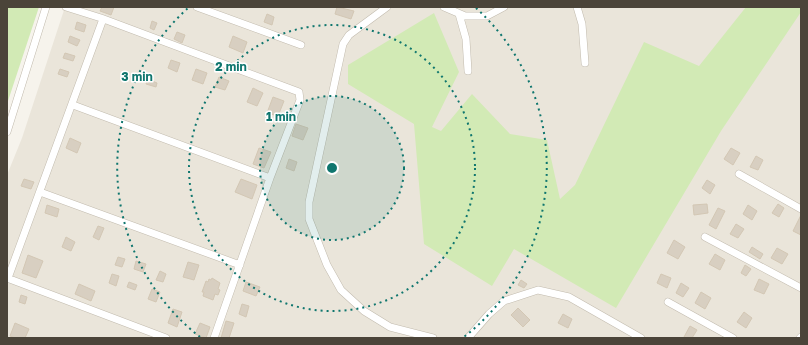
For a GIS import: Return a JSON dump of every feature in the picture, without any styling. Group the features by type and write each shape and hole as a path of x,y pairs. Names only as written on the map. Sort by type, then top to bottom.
{"street":[{"path":"7,132 46,7"},
{"path":"66,7 103,19 299,92 300,100 270,178 214,338"},
{"path":"197,7 301,45"},
{"path":"387,7 349,35 343,44 308,202 309,220 327,265 341,290 364,311 390,327 433,338"},
{"path":"444,7 465,16 487,16 504,7"},
{"path":"577,7 582,24 585,63"},
{"path":"459,14 466,38 468,71"},
{"path":"103,19 7,278 166,338"},
{"path":"72,105 270,178"},
{"path":"739,174 801,209"},
{"path":"40,192 240,265"},
{"path":"705,236 801,288"},
{"path":"468,338 489,314 504,301 538,290 569,297 641,338"},
{"path":"668,302 734,338"}],"shaded area":[{"path":"65,7 801,7 801,338 7,338 7,175 22,138"}],"green space":[{"path":"7,7 39,7 7,104"},
{"path":"746,7 801,7 801,12 721,131 616,308 514,249 492,286 424,244 414,124 348,84 348,65 434,13 459,72 432,127 441,131 472,94 510,134 547,140 560,199 575,185 644,42 699,66"}],"building":[{"path":"102,7 114,7 111,15 100,11"},
{"path":"337,7 354,11 351,19 335,14"},
{"path":"267,14 274,17 272,25 264,22"},
{"path":"152,21 157,23 154,30 150,28"},
{"path":"77,22 86,25 84,32 75,29"},
{"path":"177,32 185,35 182,43 174,39"},
{"path":"70,36 80,40 77,46 68,42"},
{"path":"233,36 247,42 243,53 229,47"},
{"path":"65,53 75,56 73,61 63,58"},
{"path":"171,60 180,63 177,72 168,68"},
{"path":"60,69 69,72 67,77 58,74"},
{"path":"196,69 207,73 203,84 192,80"},
{"path":"219,77 229,81 225,90 215,87"},
{"path":"148,79 157,83 156,87 146,84"},
{"path":"253,88 263,93 257,106 247,102"},
{"path":"273,97 284,101 278,116 267,113"},
{"path":"296,124 308,128 303,140 292,136"},
{"path":"70,138 81,143 77,153 66,148"},
{"path":"259,148 271,152 264,168 253,164"},
{"path":"731,148 740,153 733,165 724,159"},
{"path":"756,156 763,160 758,170 750,167"},
{"path":"289,159 297,162 294,171 286,168"},
{"path":"24,179 34,182 31,189 21,186"},
{"path":"241,179 257,185 252,199 235,192"},
{"path":"707,180 715,185 710,194 702,188"},
{"path":"707,204 708,213 694,215 693,205"},
{"path":"778,204 784,208 779,217 772,213"},
{"path":"47,205 59,209 57,217 45,213"},
{"path":"748,205 757,211 752,220 743,214"},
{"path":"718,208 725,211 716,229 709,225"},
{"path":"801,215 801,235 793,231"},
{"path":"736,224 744,229 738,238 730,234"},
{"path":"98,226 104,228 99,240 93,237"},
{"path":"66,237 75,242 71,251 62,247"},
{"path":"674,240 685,247 678,259 667,253"},
{"path":"752,247 763,254 760,259 749,252"},
{"path":"777,248 788,254 782,264 771,258"},
{"path":"715,254 725,260 720,270 709,264"},
{"path":"28,255 43,261 36,278 22,273"},
{"path":"118,257 125,259 122,267 115,265"},
{"path":"136,261 146,264 143,272 134,269"},
{"path":"188,262 199,265 194,280 183,277"},
{"path":"745,265 751,269 746,276 741,273"},
{"path":"160,271 166,274 163,282 156,280"},
{"path":"112,274 119,276 116,286 109,283"},
{"path":"661,274 671,278 667,288 657,283"},
{"path":"212,278 220,283 218,295 215,294 213,300 203,296 204,292 202,292 206,281 208,282 209,279 211,280"},
{"path":"759,279 769,284 764,294 754,290"},
{"path":"521,280 527,284 524,288 518,285"},
{"path":"129,282 137,285 135,290 127,287"},
{"path":"246,282 260,287 256,296 243,291"},
{"path":"681,283 689,288 683,297 676,293"},
{"path":"79,284 95,291 91,301 75,294"},
{"path":"152,289 160,292 156,302 148,299"},
{"path":"701,292 711,298 705,309 695,303"},
{"path":"21,295 27,297 25,304 19,302"},
{"path":"242,304 249,306 246,317 239,314"},
{"path":"518,308 530,320 523,327 511,315"},
{"path":"173,309 182,312 177,327 168,323"},
{"path":"744,312 752,318 746,328 737,322"},
{"path":"563,314 572,319 568,328 558,323"},
{"path":"226,321 234,323 229,338 221,338"},
{"path":"15,323 29,329 25,338 15,338 10,336"},
{"path":"200,323 210,327 206,338 195,334"},
{"path":"690,326 697,330 692,338 684,337"}]}
